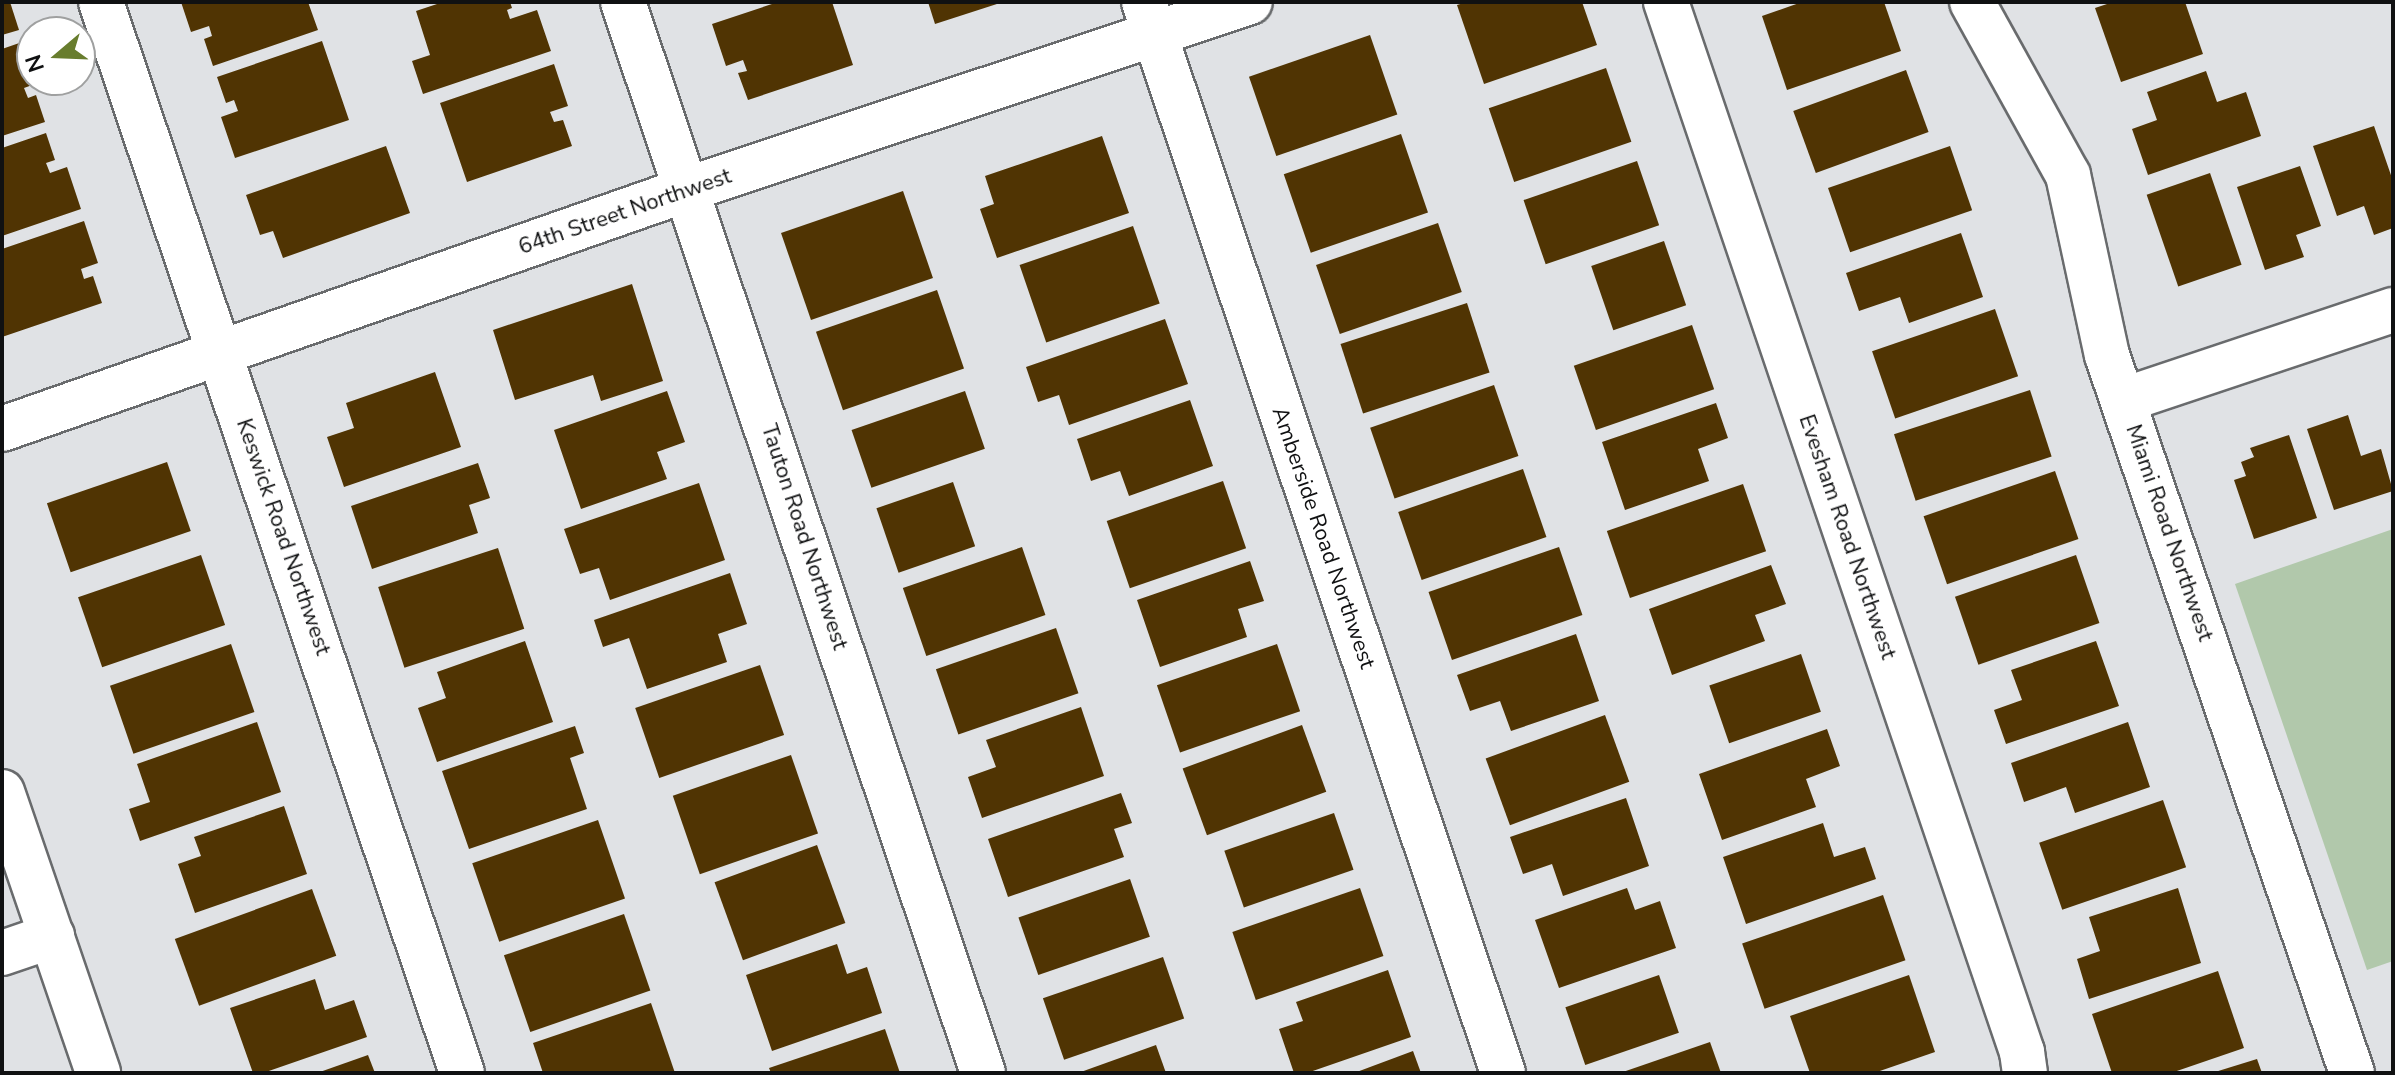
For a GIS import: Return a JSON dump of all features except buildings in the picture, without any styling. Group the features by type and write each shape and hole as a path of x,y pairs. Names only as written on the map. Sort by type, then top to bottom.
{"street":[{"name":"Keswick Road Northwest","path":"101,2 462,1073"},
{"name":"Tauton Road Northwest","path":"623,2 983,1073"},
{"name":"64th Street Northwest","path":"2,429 688,189 1149,19 1250,2"},
{"name":"Evesham Road Northwest","path":"1666,2 2017,1037 2025,1073"},
{"name":"Miami Road Northwest","path":"1972,2 2068,175 2107,355 2352,1073"},
{"name":"Amberside Road Northwest","path":"1149,19 1503,1073"},
{"path":"2124,400 2393,310"},
{"path":"2,792 98,1073"},
{"path":"2,953 52,936"}],"green space":[{"path":"2393,529 2393,961 2367,970 2235,584"}]}
